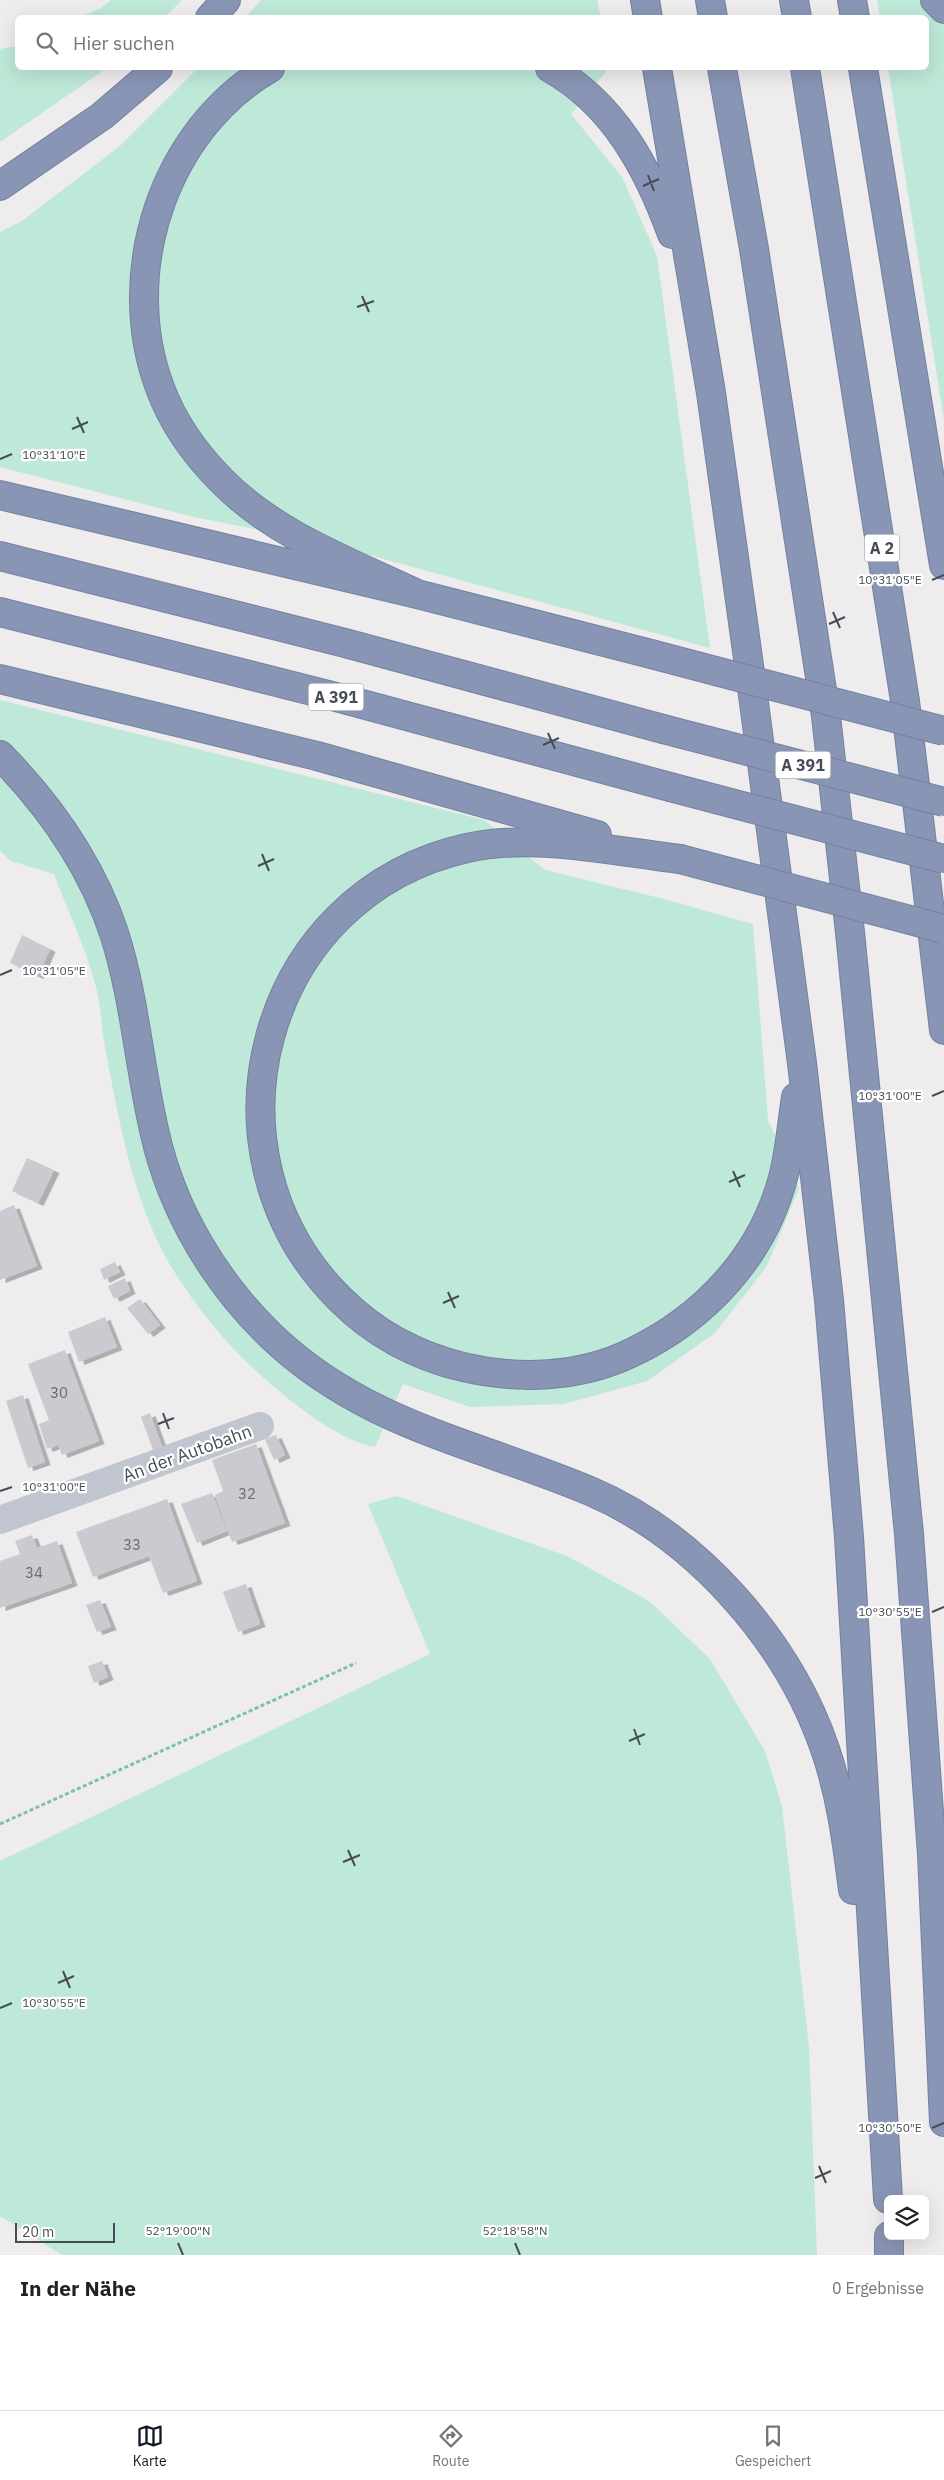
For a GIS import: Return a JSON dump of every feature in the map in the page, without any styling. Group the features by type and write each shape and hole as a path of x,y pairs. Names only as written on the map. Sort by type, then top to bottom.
{"highway":[{"path":"213,15 226,0"},
{"path":"645,0 648,15"},
{"path":"710,0 712,15"},
{"path":"794,0 796,15"},
{"path":"852,0 854,15"},
{"path":"935,0 944,9"},
{"path":"0,186 102,116 156,70"},
{"path":"267,70 234,94 210,118 188,146 165,192 149,241 144,276 144,314 149,351 160,388 176,422 197,454 223,482 256,511 297,536 417,594"},
{"path":"553,70 584,92 609,116 630,143 648,173 675,241 711,393"},
{"path":"657,70 711,393 802,1063 829,1300 849,1537 888,2193"},
{"path":"722,70 754,249 826,716 849,922 909,1534 932,1854 944,2122"},
{"name":"A 2","path":"805,70 905,701 944,1030"},
{"path":"863,70 943,545"},
{"path":"0,495 417,594 944,731"},
{"name":"A 391","path":"0,556 336,641 944,802"},
{"name":"A 391","path":"0,612 336,697 944,859"},
{"path":"0,679 317,756 680,859 944,929"},
{"path":"0,754 26,781 53,816 77,852 97,891 113,932 125,973 155,1137 169,1182 188,1224 211,1265 239,1302 270,1335 303,1364 340,1390 378,1411 419,1429 592,1492 634,1514 672,1540 708,1571 740,1604 769,1641 791,1674 809,1709 824,1746 845,1822 888,2193"},
{"path":"680,859 540,842 503,843 467,848 432,858 398,874 367,893 340,917 315,944 294,975 275,1017 267,1043 260,1079 259,1116 262,1153 269,1180 285,1223 303,1255 325,1284 366,1321 412,1350 447,1364 483,1372 518,1375 554,1374 590,1368 623,1357 656,1342 686,1322 736,1272 756,1242 772,1210 783,1176 802,1063"},
{"path":"889,2240 889,2255"}],"street":[{"name":"An der Autobahn","path":"0,1520 260,1426"}],"path":[{"path":"0,1824 356,1663"}],"green space":[{"path":"111,0 182,0 167,15 85,15 101,8"},
{"path":"261,0 597,0 601,15 248,15"},
{"path":"877,0 944,0 944,420 888,70 929,70 929,15 880,15"},
{"path":"15,46 15,70 104,70 0,142 0,49"},
{"path":"196,70 607,70 571,114 622,177 657,256 710,648 325,543 194,517 0,467 0,232 22,221 120,146"},
{"path":"0,700 484,820 545,870 660,898 753,924 768,1120 799,1188 767,1266 715,1333 647,1381 564,1404 470,1407 403,1384 375,1447 350,1439 325,1425 300,1408 247,1363 218,1332 192,1299 169,1263 146,1215 137,1189 117,1110 105,1048 97,989 54,874 11,861 0,851"},
{"path":"397,1496 567,1556 649,1601 710,1659 765,1751 782,1806 809,2047 817,2255 62,2255 0,2216 0,1861 430,1654 368,1504"}],"building":[{"path":"22,935 50,949 38,976 10,963"},
{"path":"27,1158 54,1170 38,1203 12,1191"},
{"path":"14,1205 37,1266 0,1280 0,1211"},
{"path":"115,1262 120,1272 104,1280 100,1269"},
{"path":"125,1278 130,1291 114,1299 108,1286"},
{"path":"140,1299 160,1325 148,1334 127,1308"},
{"path":"105,1317 117,1347 79,1362 68,1332"},
{"path":"65,1350 99,1441 62,1455 58,1445 47,1449 39,1424 49,1420 28,1364"},
{"path":"23,1395 45,1462 28,1468 6,1401"},
{"path":"150,1413 162,1447 153,1450 141,1417"},
{"path":"276,1435 285,1455 274,1460 265,1439"},
{"path":"256,1444 285,1523 232,1542 215,1495 223,1491 212,1460"},
{"path":"212,1493 227,1531 197,1543 181,1504"},
{"path":"167,1499 197,1581 163,1593 149,1556 93,1577 76,1532"},
{"path":"32,1535 37,1548 57,1541 72,1583 0,1608 0,1561 20,1554 15,1541"},
{"path":"246,1584 260,1624 238,1632 223,1592"},
{"path":"100,1600 111,1627 97,1632 86,1605"},
{"path":"102,1661 108,1677 94,1683 88,1666"}]}
